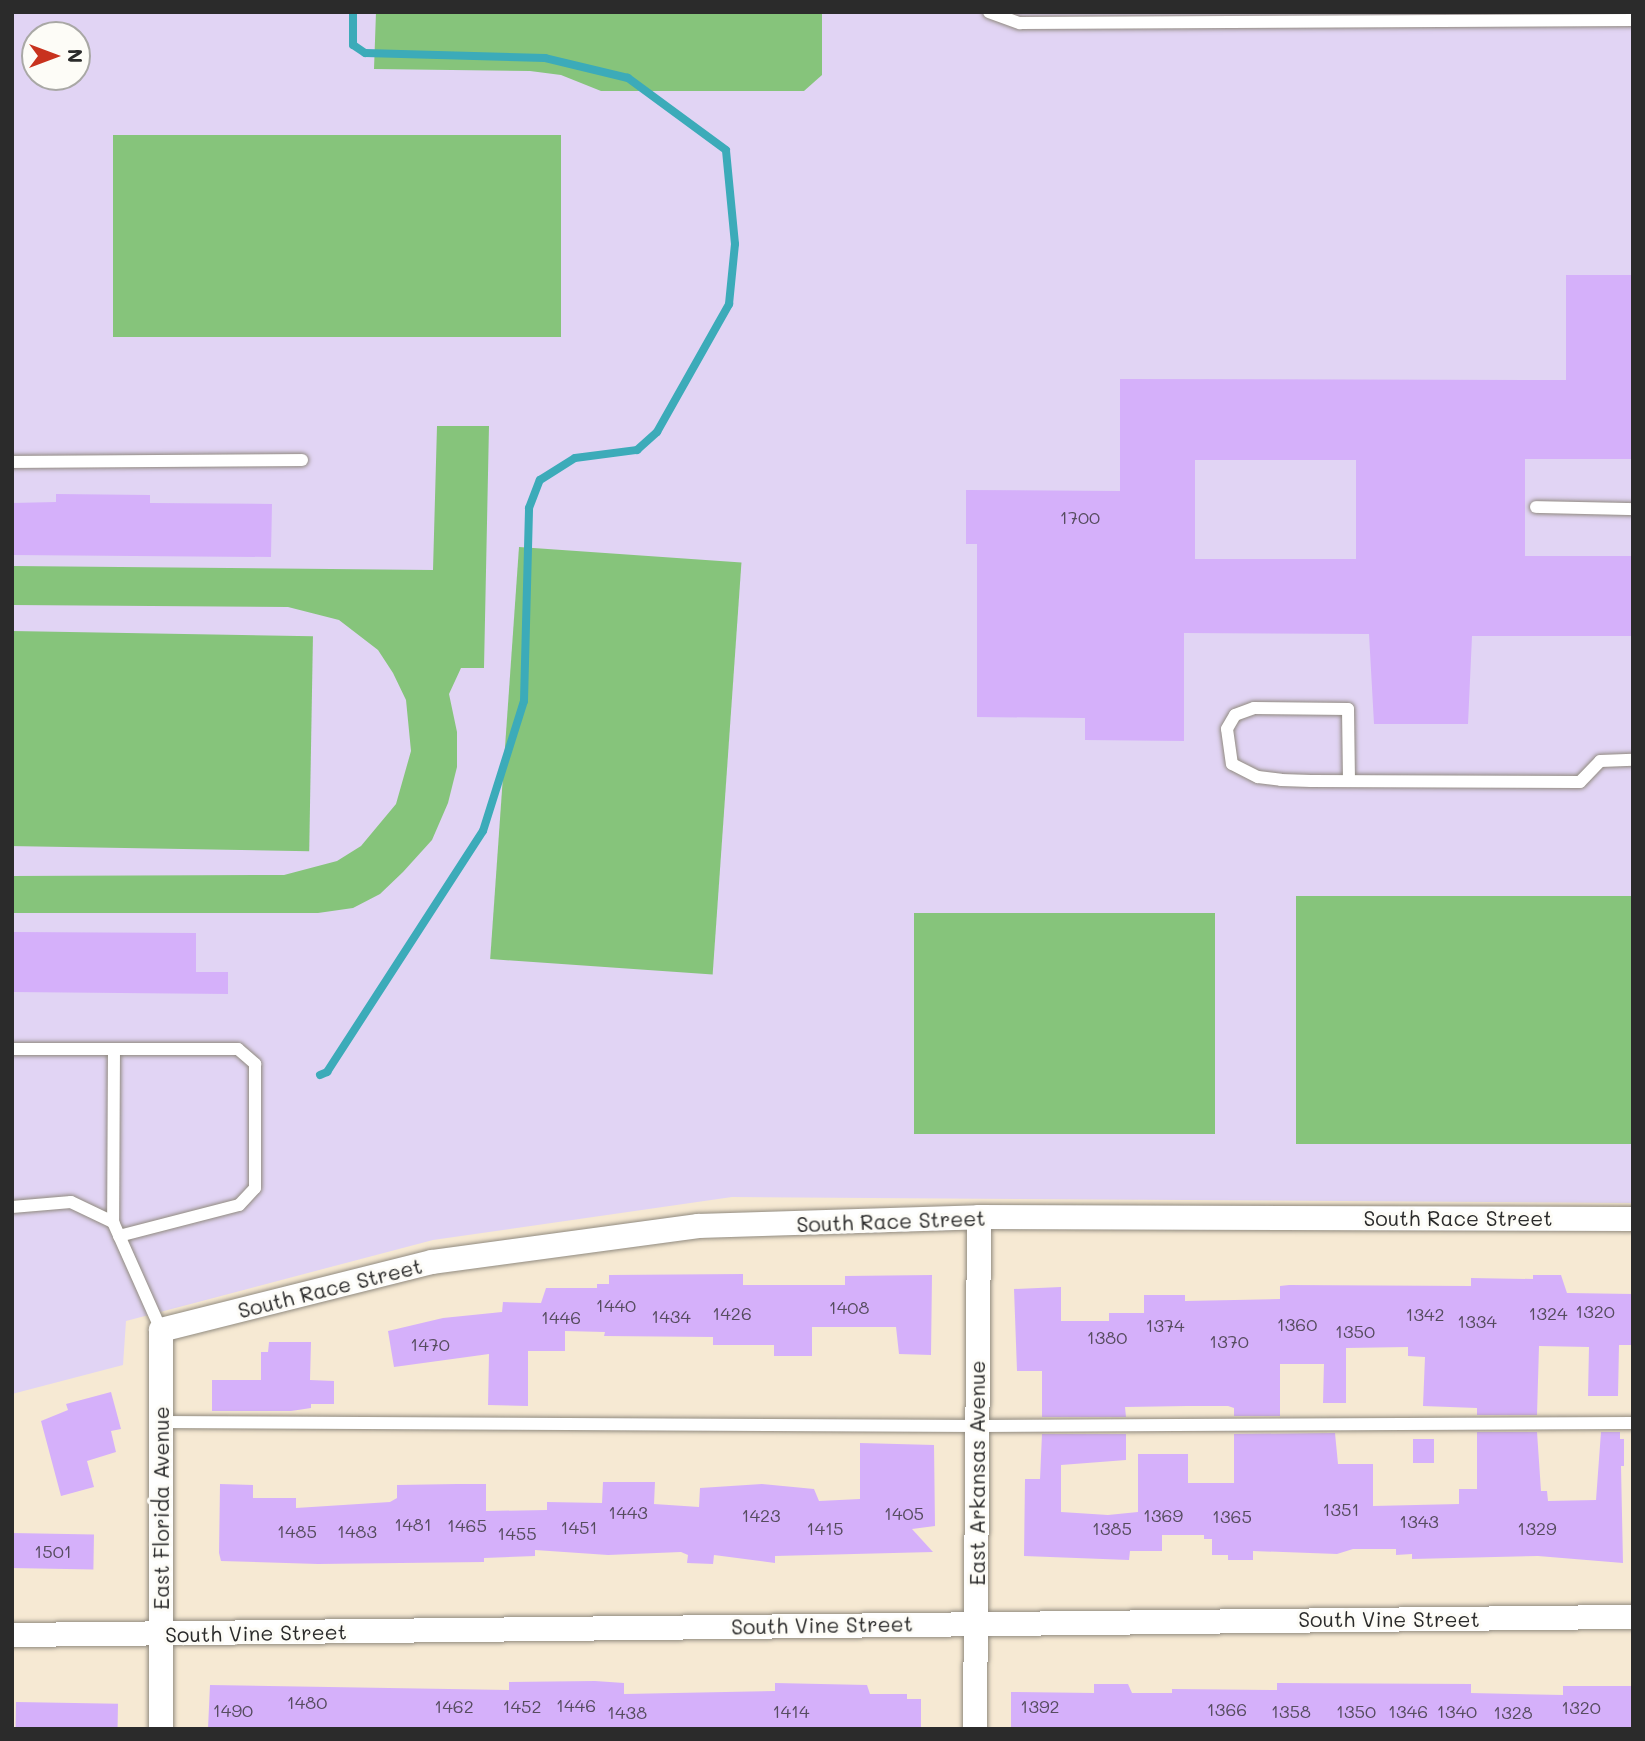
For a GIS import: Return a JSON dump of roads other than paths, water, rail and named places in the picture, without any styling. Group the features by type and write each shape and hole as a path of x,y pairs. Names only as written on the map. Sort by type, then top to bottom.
{"street":[{"name":"South Race Street","path":"161,1330 432,1262 698,1226 979,1217 1633,1219"},
{"name":"East Arkansas Avenue","path":"975,1729 979,1217"},
{"name":"East Florida Avenue","path":"161,1330 161,1729"},
{"name":"South Vine Street","path":"12,1635 976,1622 1633,1617"}],"lane":[{"path":"989,12 1020,23 1633,20"},
{"path":"12,462 302,460"},
{"path":"1536,507 1633,509"},
{"path":"1349,781 1349,709 1254,708 1235,715 1227,729 1232,764 1243,772 1281,779 1349,781 1580,782 1600,761 1633,760"},
{"path":"12,1049 238,1049 255,1064 255,1188 239,1205 119,1236"},
{"path":"114,1049 113,1222 161,1330"},
{"path":"12,1207 71,1202 113,1222"},
{"path":"161,1422 978,1426 1633,1423"}],"waterway":[{"path":"320,1075 327,1072 483,831 524,701 529,508 540,480 575,458 637,450 657,432 729,304 735,244 726,150 628,78 545,58 365,53 353,45 353,12"}]}
